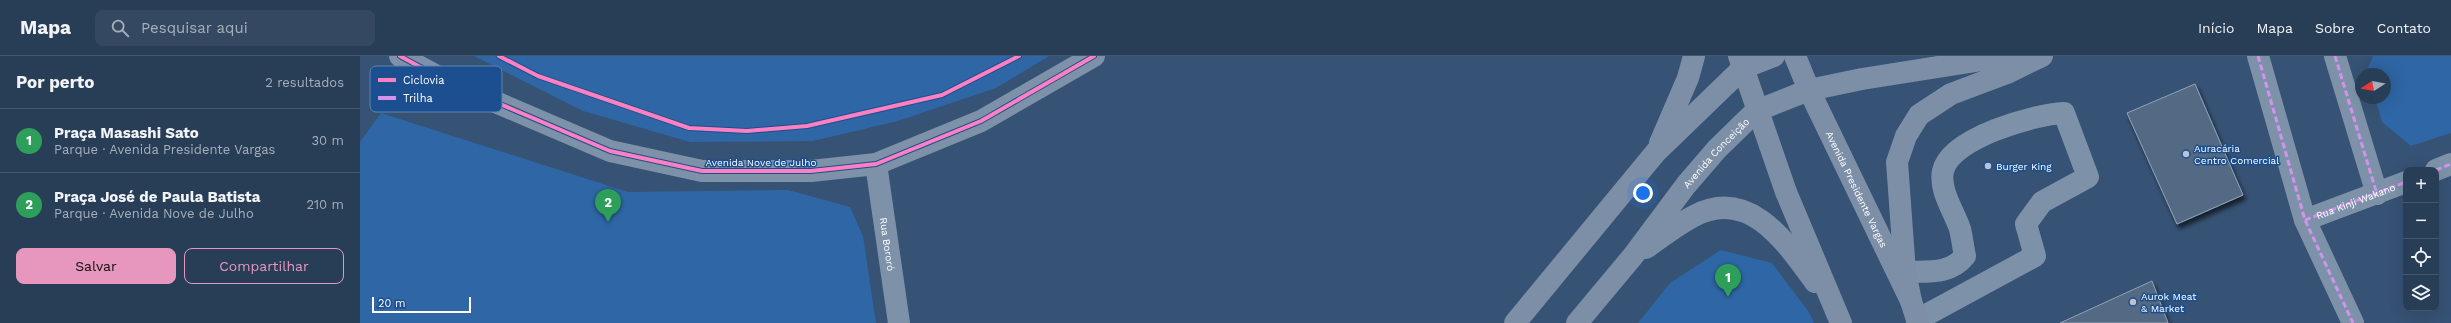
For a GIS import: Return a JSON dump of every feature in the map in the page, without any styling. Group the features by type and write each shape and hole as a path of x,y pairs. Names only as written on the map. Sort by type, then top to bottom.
{"main road":[{"path":"1656,152 1688,78 1694,56"},
{"path":"1515,323 1656,152 1741,62 1774,56"},
{"name":"Avenida Presidente Vargas","path":"1795,56 1809,90 1915,315"},
{"name":"Avenida Conceição","path":"1577,323 1633,256 1686,185 1717,148 1756,111 1809,90 1862,79 2008,56"},
{"path":"1915,315 1905,272 1898,162 1906,136 1919,115 1951,94 2007,73 2042,56"},
{"path":"1741,62 1756,111 1786,192 1837,314"},
{"path":"1633,256 1695,215 1713,210 1732,208 1755,215 1777,233 1837,314"}],"street":[{"name":"Avenida Nove de Julho","path":"400,56 418,66"},
{"name":"Avenida Nove de Julho","path":"502,105 610,151 702,171 811,171 876,164 981,121 1094,56"},
{"path":"2258,56 2305,220 2353,323"},
{"path":"2335,56 2377,194"},
{"path":"1905,272 1940,271 1957,266 1964,256 1960,229 1945,195 1942,172 1948,158 1970,142 2006,126 2050,113 2064,113 2088,177 2042,202 2026,224 2035,256 1915,315"},
{"name":"Rua Bororó","path":"876,164 899,323"},
{"path":"2439,169 2451,164"},
{"name":"Rua Kinji Wakano","path":"2305,220 2403,183"}],"shaded area":[{"path":"474,56 1049,56 996,88 898,121 813,141 690,142 583,111 502,70 502,66 494,66"},
{"path":"2373,56 2451,56 2451,133 2411,146 2382,122 2377,104 2391,104 2391,68 2368,68"},
{"path":"381,113 628,192 788,190 850,207 863,236 876,323 360,323 360,142"},
{"path":"1721,250 1772,263 1809,312 1814,323 1638,323 1670,283"}],"building":[{"name":"Auracária Centro Comercial","path":"2195,84 2243,195 2177,224 2127,113"},
{"name":"Aurok Meat & Market","path":"2152,281 2168,323 2060,323"}],"marked path":[{"path":"2258,56 2305,220 2353,323"},
{"path":"2335,56 2377,194"},
{"path":"2439,169 2451,164"},
{"path":"2305,220 2403,183"}],"cycle path":[{"path":"400,56 418,66"},
{"path":"499,56 538,76 689,128 747,131 807,126 942,95 1019,56"},
{"path":"502,105 610,151 702,171 811,171 876,164 981,121 1094,56"}],"place":[{"name":"Auracária Centro Comercial","path":"2186,154"},
{"name":"Burger King","path":"1988,166"},
{"name":"Praça José de Paula Batista","path":"608,222"},
{"name":"Praça Masashi Sato","path":"1728,297"},
{"name":"Aurok Meat & Market","path":"2133,302"}]}
